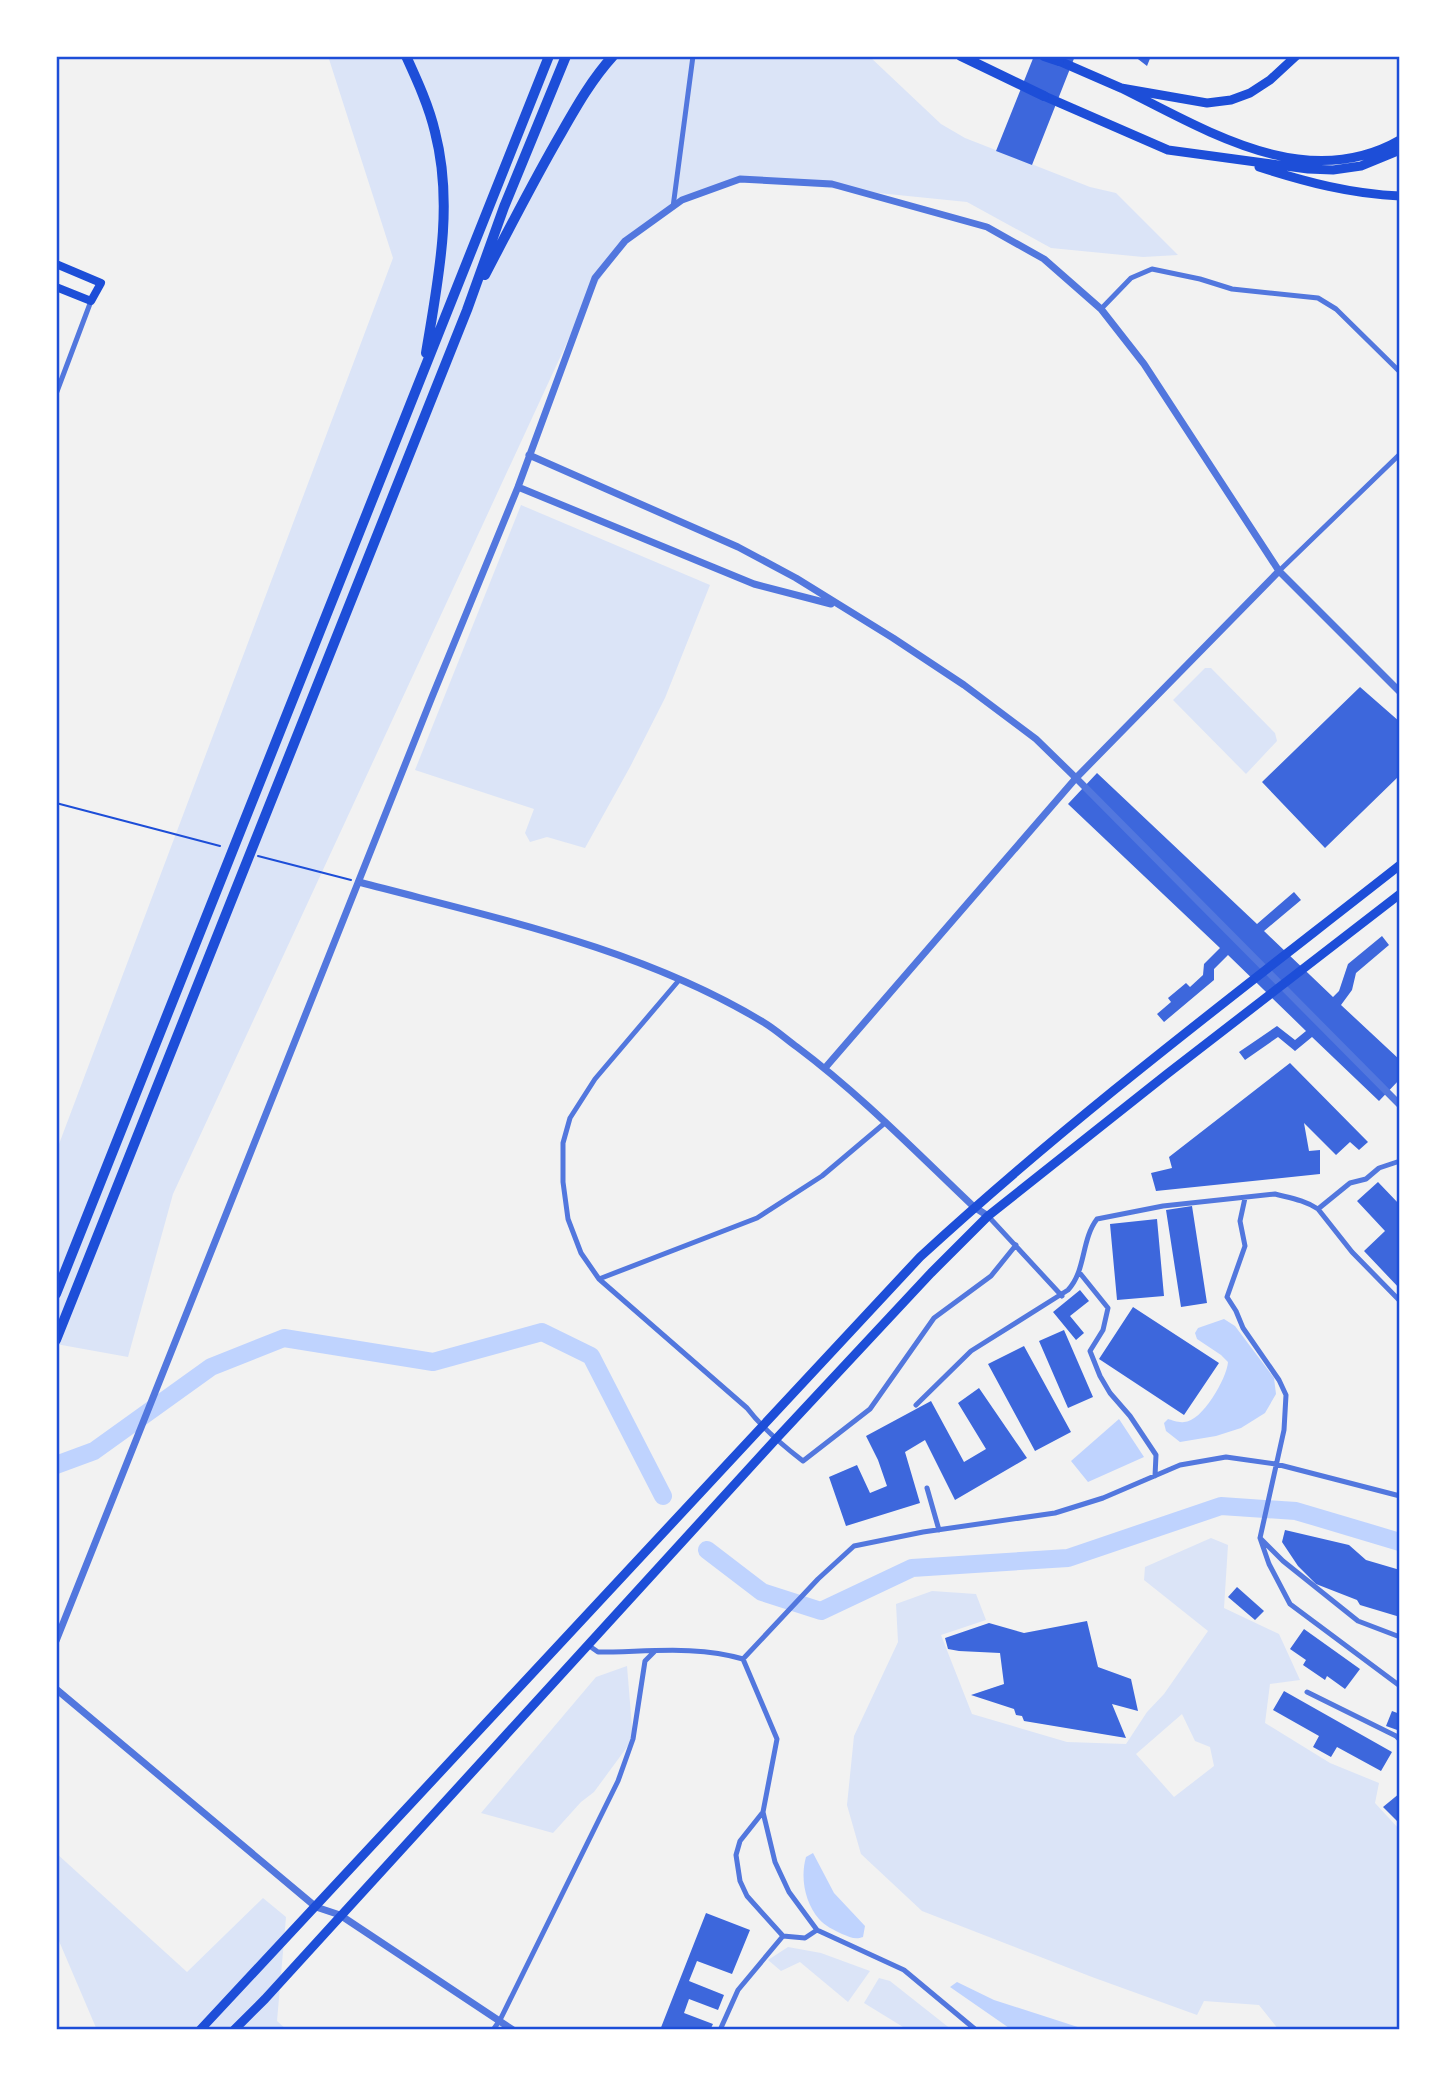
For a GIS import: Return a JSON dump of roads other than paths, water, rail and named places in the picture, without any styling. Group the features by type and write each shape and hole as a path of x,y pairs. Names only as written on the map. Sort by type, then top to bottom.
{"highway":[{"path":"407,56 435,132 442,174 444,224 439,280 422,374"},
{"path":"56,1294 549,56"},
{"path":"57,1336 566,56"},
{"path":"467,310 568,122 589,86 613,56"},
{"path":"961,56 1044,96"},
{"path":"1044,56 1059,61"}],"main road":[{"path":"1121,88 1207,103 1231,100 1250,93 1270,80 1296,56"},
{"path":"1059,61 1224,138 1276,155 1299,160 1360,162 1400,140"},
{"path":"1044,96 1168,150 1333,170 1400,150"},
{"path":"1238,160 1310,183 1368,195 1400,196"},
{"path":"56,264 101,283 91,302 56,287"},
{"path":"200,2030 920,1257 1016,1170 1400,865"},
{"path":"234,2030 776,1439 988,1216 1400,894"}],"street":[{"path":"673,207 693,56"},
{"path":"56,1641 517,487 595,278 625,241 682,200 740,179 832,184 987,227 1044,259 1101,309 1144,364 1279,571 1400,692"},
{"path":"1101,309 1131,278 1152,269 1232,289 1318,298 1336,309 1400,372"},
{"path":"56,394 91,302"},
{"path":"529,454 738,547 796,578 964,685 1036,739 1400,1105"},
{"path":"825,1068 1076,778 1279,571 1400,454"},
{"path":"517,487 754,584 838,605"},
{"path":"359,881 565,936 680,979 763,1023 825,1068 886,1122 974,1207 988,1216 1062,1296"},
{"path":"680,979 595,1079 570,1118 563,1143 563,1182 568,1219 581,1253 599,1279 747,1408 761,1426 803,1461 870,1409 934,1318 991,1276 1016,1245"},
{"path":"599,1279 757,1218 822,1176 886,1122"},
{"path":"1318,1209 1350,1183 1366,1179 1379,1168 1400,1161"},
{"path":"916,1405 971,1351 1062,1296 1073,1285 1087,1238 1097,1219 1163,1206 1275,1194 1291,1196 1318,1209 1352,1252 1400,1301"},
{"path":"1245,1198 1240,1221 1245,1246 1227,1297 1243,1328 1279,1380 1286,1395 1284,1430 1260,1538 1269,1564 1290,1604 1400,1686"},
{"path":"1079,1272 1108,1308 1103,1330 1090,1351 1110,1392 1156,1455 1155,1476"},
{"path":"743,1659 818,1579 854,1546 1055,1513 1103,1498 1180,1465 1226,1457 1276,1464 1400,1496"},
{"path":"927,1488 939,1530"},
{"path":"1260,1538 1283,1561 1358,1621 1400,1637"},
{"path":"588,1645 598,1652 700,1651 743,1659"},
{"path":"493,2030 618,1781 633,1739 645,1661 654,1652"},
{"path":"743,1659 777,1740 763,1812 775,1862 795,1901 817,1930 904,1970 976,2030"},
{"path":"56,1689 316,1908 340,1915 513,2030"},
{"path":"1307,1692 1400,1740"},
{"path":"763,1812 740,1841 736,1856 740,1881 747,1896 783,1936 805,1938 817,1930"},
{"path":"720,2030 738,1990 783,1936"}],"water":[{"path":"1224,1319 1235,1326 1274,1378 1276,1394 1265,1413 1241,1428 1216,1436 1180,1442 1166,1431 1164,1423 1168,1419 1184,1422 1198,1415 1218,1388 1228,1362 1197,1339 1195,1333 1198,1328"},
{"path":"1119,1419 1144,1457 1088,1482 1071,1461"},
{"path":"813,1853 834,1893 865,1926 863,1937 852,1938 836,1931 824,1924 814,1913 804,1882 806,1857"},
{"path":"957,1982 994,2000 1087,2030 1012,2030 950,1987"}],"waterway":[{"path":"56,1465 94,1451 211,1367 284,1338 433,1362 542,1332 591,1356 663,1496"},
{"path":"707,1550 762,1592 821,1611 912,1568 1068,1558 1221,1506 1296,1511 1400,1542"}]}
